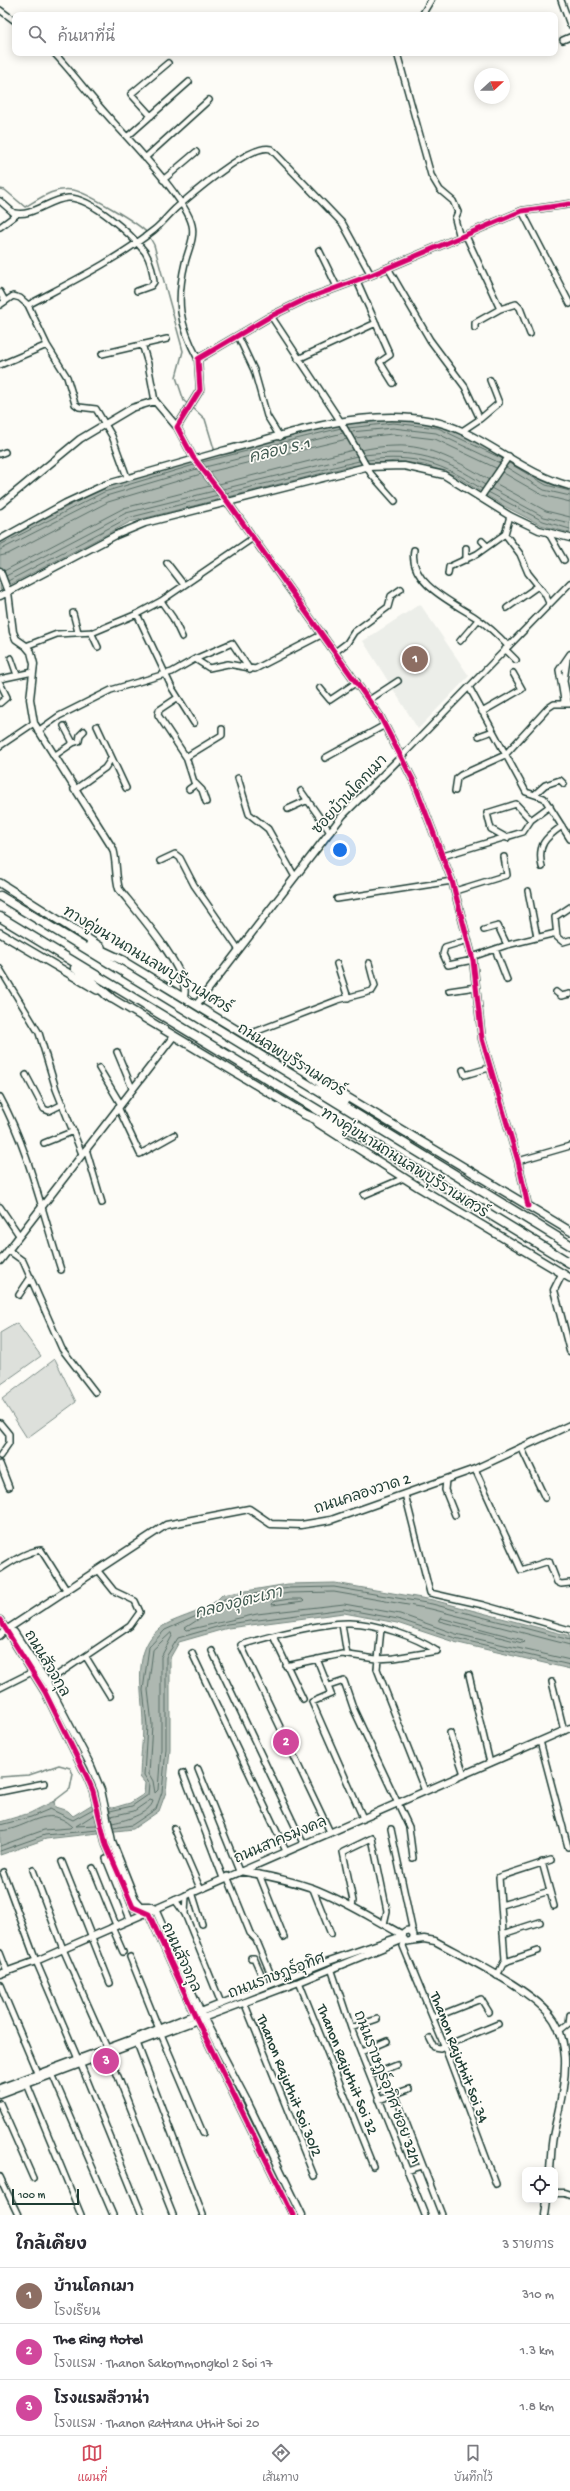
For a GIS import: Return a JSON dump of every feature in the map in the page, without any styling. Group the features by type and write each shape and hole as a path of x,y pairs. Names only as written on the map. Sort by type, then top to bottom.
{"main road":[{"name":"ทางคู่ขนานถนนลพบุรีราเมศวร์","path":"0,883 124,962 184,996 312,1076 570,1231"},
{"name":"ถนนลพบุรีราเมศวร์","path":"0,896 570,1245"},
{"name":"ถนนลพบุรีราเมศวร์","path":"0,916 50,949 273,1082 367,1142 570,1263"},
{"path":"48,924 124,962"},
{"name":"ทางคู่ขนานถนนลพบุรีราเมศวร์","path":"0,933 112,998 304,1114 404,1178 570,1278"},
{"path":"50,949 112,998"},
{"path":"312,1076 374,1125"},
{"path":"304,1114 367,1142"}],"street":[{"path":"424,12 431,0"},
{"path":"561,0 570,25"},
{"path":"0,10 12,19"},
{"path":"563,40 570,37"},
{"path":"57,56 163,180 181,203 192,224 193,236 179,294 180,313 186,336 198,359 200,390 177,427"},
{"path":"399,56 431,175 440,190 454,200 458,212 455,219 500,309"},
{"path":"151,116 131,94 168,63"},
{"path":"126,137 189,82"},
{"path":"145,158 209,100"},
{"path":"28,305 94,271 154,230 181,203 245,156 261,148 271,149 343,224 371,275"},
{"path":"163,180 196,152"},
{"path":"0,201 15,213 22,214 56,200 70,198 88,204 102,212 136,242 146,254 154,282 151,286 137,291"},
{"path":"198,359 271,316 337,287 357,281 522,211 570,204"},
{"path":"522,211 570,304"},
{"path":"0,228 16,215 15,213"},
{"path":"319,250 337,287"},
{"path":"388,268 430,340 465,387 480,419"},
{"path":"357,281 390,355 380,362 393,383"},
{"path":"0,292 5,301"},
{"path":"0,305 13,296 16,296 28,305 46,345 67,377 75,404 79,407 96,409 106,423 127,477"},
{"path":"475,328 475,323 500,309 518,305 530,334"},
{"path":"271,316 341,422 366,467 380,487 395,501"},
{"path":"298,359 376,323"},
{"path":"238,336 254,370 268,416 280,437"},
{"path":"102,354 167,339"},
{"path":"142,344 148,364 155,401 177,427 193,457 227,501 252,538 370,700 385,725 414,782 455,891 472,959 476,987 477,1013 489,1068 518,1161 528,1206"},
{"path":"0,365 46,345"},
{"path":"462,431 480,419 499,403 490,380"},
{"path":"0,505 80,439 132,408 155,401"},
{"path":"0,539 65,503 127,477 193,457 341,422 392,417 440,422 462,431 532,470 570,486"},
{"path":"481,497 509,456"},
{"path":"0,596 116,535 145,523 366,467 404,466 444,475 510,516 548,532 570,538"},
{"path":"448,574 449,567 466,560 505,534 510,516"},
{"path":"548,532 564,560"},
{"path":"505,534 520,554 528,573 545,594 549,603"},
{"path":"26,646 46,637 78,632 91,632 137,614 161,601 252,538"},
{"path":"482,541 487,546"},
{"path":"466,548 466,560"},
{"path":"414,550 412,559 416,570 424,581 440,595 478,620 506,647 516,660"},
{"path":"167,563 184,585"},
{"path":"0,571 8,592 13,632 16,639 26,646 31,652 33,672 30,700 34,724 74,790 113,849 115,856 115,877 119,889 170,956 183,981 186,991 184,996"},
{"name":"ซอยบ้านโคกเมา","path":"197,1004 343,815 570,583"},
{"path":"507,608 538,586"},
{"path":"335,652 347,643 354,632 388,608 391,596 401,589"},
{"path":"161,601 173,618 182,637"},
{"path":"73,612 78,632"},
{"path":"137,614 177,698 194,723"},
{"path":"460,641 478,620"},
{"path":"91,632 98,647"},
{"path":"195,659 205,667 228,664 250,670 267,664 323,634"},
{"path":"38,731 59,716 111,690 172,672 195,659 232,643 250,670"},
{"path":"567,704 569,695 564,681 569,656"},
{"path":"567,704 564,700 559,674 569,656"},
{"path":"11,658 17,676"},
{"path":"0,679 33,672"},
{"path":"482,712 522,689 513,673"},
{"path":"370,700 398,681"},
{"path":"320,688 330,700 357,682"},
{"path":"0,683 7,697 0,703"},
{"path":"469,687 526,792 544,798 562,826 568,829 570,839"},
{"path":"177,698 160,710 158,715 186,757 196,784 206,796 206,802"},
{"path":"455,791 457,778 505,755 548,708 567,704"},
{"path":"0,746 34,724"},
{"path":"325,758 385,725"},
{"path":"64,726 73,744"},
{"path":"97,726 111,760 126,788"},
{"path":"186,757 222,735 222,729"},
{"path":"54,756 79,741 80,735 84,731"},
{"path":"479,736 493,731"},
{"path":"74,790 105,768 111,760"},
{"path":"238,778 249,814 268,828 296,877"},
{"path":"535,794 552,782 560,780 564,784"},
{"path":"189,789 196,784"},
{"path":"301,791 330,832"},
{"path":"288,809 308,800"},
{"path":"508,838 497,834 492,829 487,813 516,804 531,820"},
{"path":"443,856 508,838 524,832 531,820 550,806"},
{"path":"542,867 539,856 542,845 562,826"},
{"path":"160,861 175,854 180,858 194,885 238,950"},
{"path":"455,891 507,876 504,857"},
{"path":"337,899 452,881"},
{"path":"528,891 538,937"},
{"path":"570,907 555,917 556,933 559,941 570,940"},
{"path":"484,930 498,926 507,945"},
{"path":"468,940 445,947 443,954 448,964 472,959 507,945 556,933"},
{"path":"495,949 507,980"},
{"path":"247,1035 348,998 375,990 369,963"},
{"path":"337,964 348,998"},
{"path":"0,970 39,1033 63,1104 84,1152 102,1202"},
{"path":"448,991 476,987"},
{"path":"556,992 562,996 570,994"},
{"path":"0,1262 40,1207 173,1036"},
{"path":"117,1052 132,1088"},
{"path":"99,1068 119,1105 140,1154 174,1135"},
{"path":"463,1070 465,1075 489,1068"},
{"path":"26,1075 44,1109 49,1110 63,1104"},
{"path":"0,1097 13,1126 37,1193 40,1207 61,1270"},
{"path":"44,1143 74,1131"},
{"path":"518,1161 570,1146"},
{"path":"364,1195 404,1178"},
{"path":"0,1207 19,1235"},
{"path":"8,1250 23,1262 32,1277 50,1328 62,1349 95,1392"},
{"path":"562,1274 554,1290 570,1351"},
{"path":"18,1295 32,1277"},
{"path":"0,1423 9,1434 9,1443 0,1456"},
{"name":"ถนนคลองวาด 2","path":"6,1630 166,1525 248,1509 271,1524 301,1525 330,1520 475,1469 570,1425"},
{"path":"521,1447 545,1498"},
{"path":"0,1464 9,1487"},
{"path":"475,1469 521,1570 549,1562 557,1582 561,1584 570,1583"},
{"path":"446,1480 445,1490 455,1515"},
{"path":"405,1494 430,1592 570,1630"},
{"path":"0,1569 16,1558 33,1551 41,1550 67,1591"},
{"path":"47,1682 130,1626 140,1612 135,1601 114,1591 98,1571"},
{"path":"0,1620 6,1630 0,1636"},
{"path":"286,1666 316,1659 347,1655 376,1659 394,1658 437,1651 425,1642 381,1629 350,1623 272,1636 241,1645 330,1832"},
{"path":"342,1624 347,1655"},
{"path":"381,1629 376,1659 377,1669 425,1791"},
{"name":"ถนนสัจจกุล","path":"6,1630 45,1692 93,1791 106,1845 133,1907 149,1914 197,2020 293,2215"},
{"name":"ถนนสัจจกุล","path":"6,1630 14,1632 47,1682 101,1790 112,1841 138,1903 142,1906 149,1906 155,1909 201,2011 247,2101 302,2215"},
{"path":"272,1636 303,1699"},
{"path":"212,1651 302,1844"},
{"path":"192,1653 286,1851"},
{"path":"86,1657 110,1696"},
{"path":"316,1659 329,1686 331,1694 312,1702 363,1818"},
{"path":"0,1688 32,1672"},
{"path":"469,1675 490,1763"},
{"path":"329,1686 344,1681 354,1710 409,1827 413,1858"},
{"path":"552,1682 567,1730"},
{"name":"ถนนสาครมงคล","path":"0,1974 36,1961 225,1877 567,1730"},
{"path":"450,1733 464,1774"},
{"path":"540,1741 568,1847"},
{"path":"198,1769 239,1871 259,1874 313,1889 352,1906 406,1936 435,1941 497,1976 540,2006 554,2020 559,2031 565,2059 562,2098 553,2138 550,2167"},
{"path":"183,1773 225,1877 249,1930 256,1939 274,1982"},
{"path":"0,1792 45,1783"},
{"path":"174,1828 200,1888"},
{"name":"Thanon Rajuthit Soi 34","path":"391,1829 412,1928 406,1936 403,1946 444,2045 496,2184"},
{"path":"352,1906 353,1901 343,1852 372,1838 387,1911 386,1925"},
{"path":"106,1859 130,1919"},
{"path":"497,1976 505,1962 499,1877 551,1860"},
{"path":"62,1862 90,1936 110,1983"},
{"path":"542,1862 554,1906"},
{"path":"93,1868 123,1952"},
{"path":"33,1870 63,1949 108,2051 173,2215"},
{"path":"3,1872 36,1961 80,2062 142,2215"},
{"path":"259,1874 284,1937"},
{"path":"313,1889 331,1934"},
{"path":"501,1906 550,1891"},
{"path":"189,1894 202,1924"},
{"path":"185,1914 189,1894"},
{"path":"175,1900 185,1914 221,2003"},
{"path":"503,1934 540,1922"},
{"name":"ถนนราษฏร์อุทิศ","path":"0,2094 8,2088 38,2075 80,2062 160,2031 197,2020 300,1982 406,1936"},
{"name":"ถนนราษฏร์อุทิศ","path":"108,2051 137,2043 194,2013 266,1985 406,1936"},
{"path":"505,1962 538,1951"},
{"path":"0,1953 7,1971"},
{"path":"130,1957 203,2133"},
{"path":"251,1958 254,1958 266,1985"},
{"name":"ถนนราษฎร์อุทิศ ซอย 32/1","path":"331,1968 370,2076 424,2215"},
{"name":"Thanon Rajuthit Soi 32","path":"300,1982 373,2166"},
{"path":"0,1984 38,2075"},
{"path":"433,2018 481,1999 489,2012"},
{"name":"Thanon Rajuthit Soi 30/2","path":"244,2002 314,2176"},
{"path":"559,2031 569,2023 570,2015"},
{"path":"352,2028 377,2019"},
{"path":"430,2039 434,2047 444,2045 498,2024"},
{"path":"361,2052 387,2041"},
{"path":"137,2043 203,2215"},
{"name":"ถนนราษฏร์อุทิศ","path":"0,2088 27,2084 53,2076 80,2062"},
{"path":"370,2076 397,2065"},
{"path":"53,2076 113,2215"},
{"path":"27,2084 81,2215"},
{"path":"380,2100 408,2089"},
{"path":"395,2094 442,2215"},
{"path":"0,2103 33,2178"},
{"path":"407,2171 422,2166"},
{"path":"0,2177 18,2215"},
{"path":"558,2193 570,2195"},
{"path":"545,2215 547,2203"}],"shaded area":[{"path":"420,604 469,676 418,729 363,641"},
{"path":"17,1323 41,1356 0,1385 0,1333"},
{"path":"55,1359 76,1402 27,1438 2,1399"}],"water":[{"name":"คลอง ร.1","path":"393,419 440,424 473,438 536,474 570,487 570,533 541,525 502,505 454,475 425,465 396,461 350,466 130,522 0,590 0,542 103,488 216,454 338,425"},
{"name":"คลองอุ่ตะเภา","path":"335,1583 433,1600 570,1636 570,1669 454,1642 397,1623 344,1613 228,1628 179,1642 170,1658 170,1750 166,1792 159,1811 133,1829 46,1839 0,1855 0,1822 30,1813 54,1801 55,1807 68,1811 73,1816 91,1805 113,1808 130,1803 144,1794 145,1783 140,1777 143,1725 141,1685 142,1658 146,1646 153,1635 163,1626 210,1605 222,1595 288,1584"}],"waterway":[{"path":"0,189 5,190 25,207 53,192 60,190 73,190 99,202 123,216 147,233"},
{"path":"149,236 154,245 183,351 176,377 184,401 189,405"},
{"path":"192,407 205,419 215,452"},
{"path":"0,1777 29,1775 59,1765 70,1768 73,1774 70,1789 53,1802"}],"cycle path":[{"path":"528,1206 518,1161 482,1039 473,960 452,881 414,782 380,716 227,501 193,457 177,427 200,390 198,359 271,316 306,299 371,275 522,211 570,204"},
{"path":"0,1620 45,1692 87,1777 93,1791 106,1845 133,1907 149,1914 197,2020 293,2215"}],"place":[{"name":"บ้านโคกเมา","path":"415,659"},
{"name":"The Ring Hotel","path":"286,1742"},
{"name":"โรงแรมลีวาน่า","path":"106,2061"}]}
